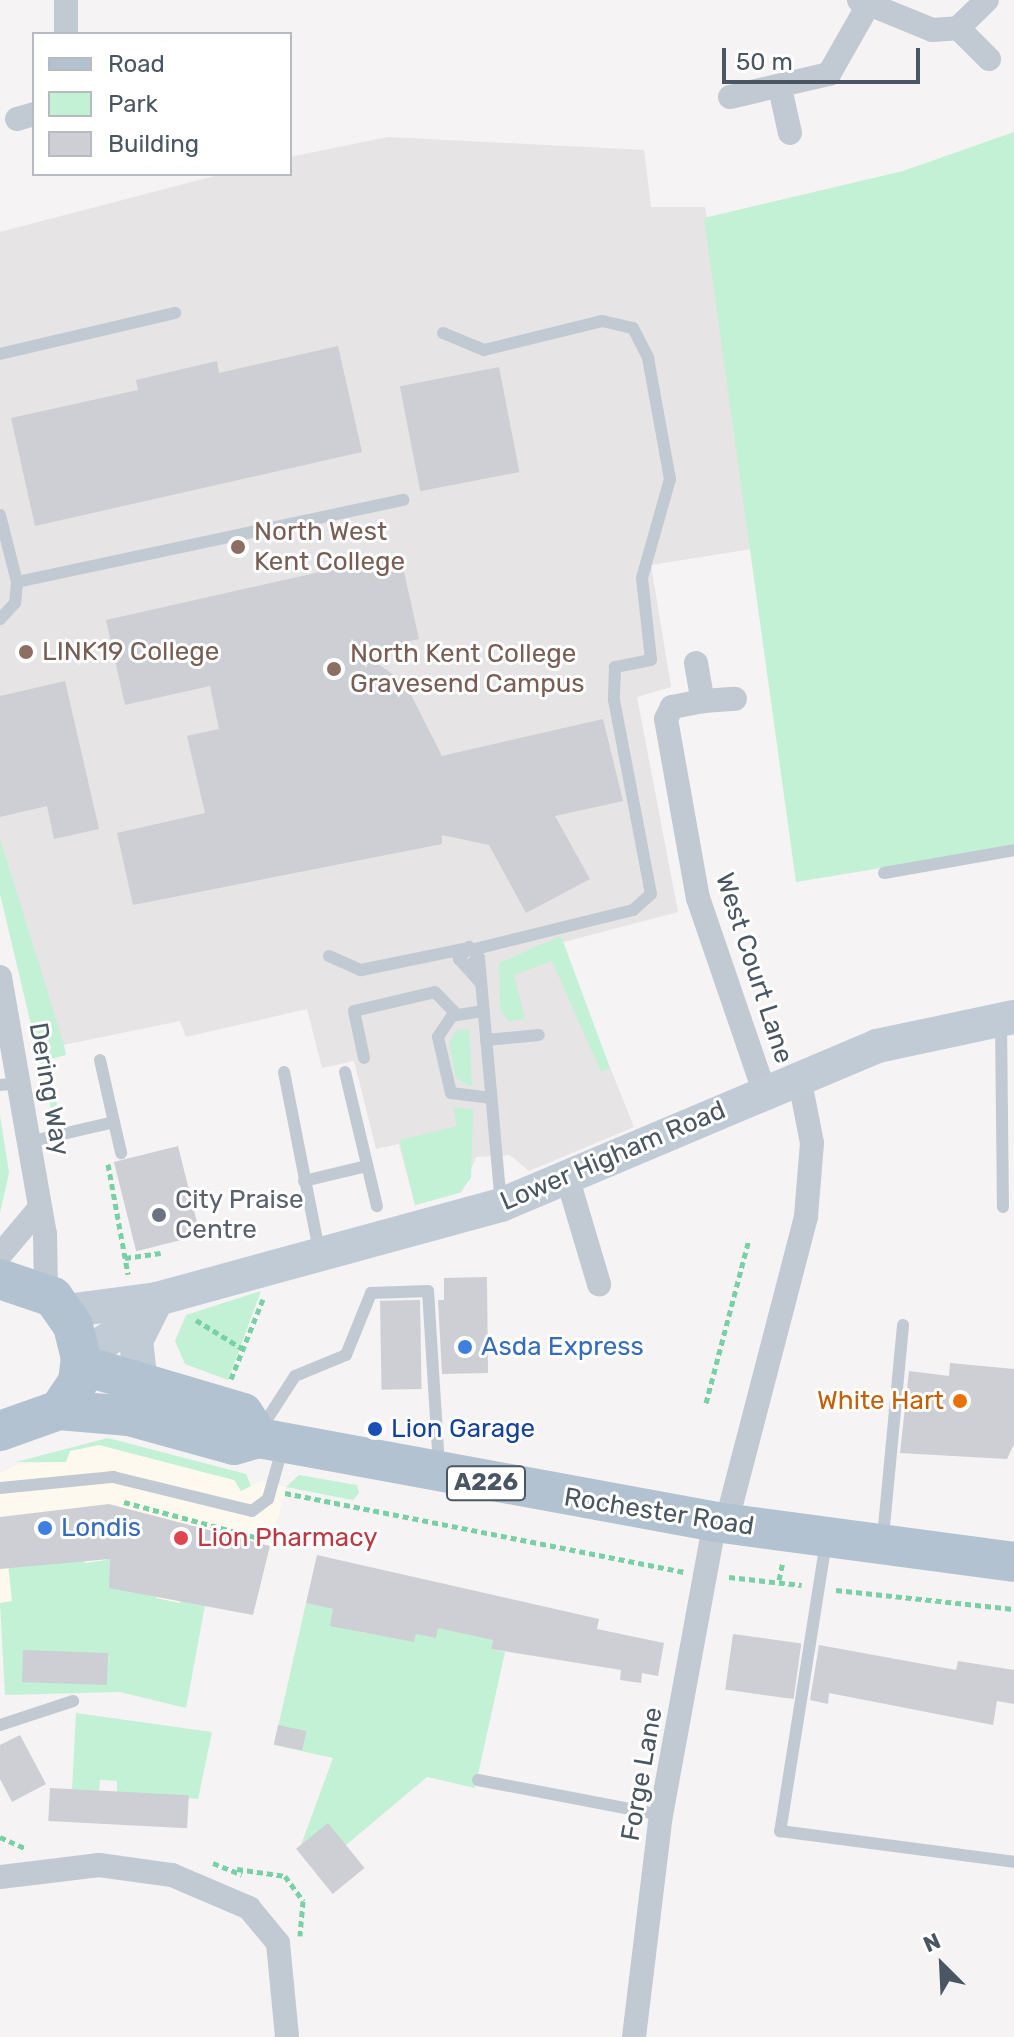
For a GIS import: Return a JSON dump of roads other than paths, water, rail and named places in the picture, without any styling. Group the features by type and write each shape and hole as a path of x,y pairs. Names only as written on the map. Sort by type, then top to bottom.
{"main road":[{"path":"0,1279 56,1302 81,1361 141,1384 243,1413 271,1442"},
{"path":"59,1410 81,1361"},
{"name":"Rochester Road","path":"59,1410 129,1416 234,1445 271,1442 437,1475 720,1523 1014,1562"},
{"name":"A226","path":"0,1431 59,1410"}],"street":[{"path":"66,0 66,32"},
{"path":"730,97 780,88 829,74 863,4 932,30 958,28 987,0"},
{"path":"958,28 989,59"},
{"path":"780,88 790,133"},
{"path":"696,663 703,701"},
{"name":"West Court Lane","path":"735,699 672,707 666,719 698,898 764,1091"},
{"name":"Dering Way","path":"0,977 9,1084 28,1142 56,1302"},
{"name":"Lower Higham Road","path":"56,1302 154,1302 501,1205 568,1180 764,1091 921,1031 1007,1018"},
{"name":"Forge Lane","path":"634,2037 661,1815 705,1576 806,1216 812,1143 799,1077"},
{"path":"568,1180 599,1284"},
{"path":"0,1255 38,1210"},
{"path":"141,1384 135,1349 154,1302"},
{"name":"Lower Higham Road","path":"81,1361 154,1302"},
{"path":"0,1877 99,1865 172,1875 249,1908 278,1943 287,2037"}],"lane":[{"path":"0,354 175,313"},
{"path":"329,956 361,970 432,954 469,957 633,910 651,894 614,700 615,667 651,660 642,578 670,479 648,358 633,328 602,321 484,350 443,333"},
{"path":"17,582 403,500"},
{"path":"0,515 17,582 15,603 0,619"},
{"path":"884,873 1014,850"},
{"path":"469,957 479,981 483,1011 501,1205"},
{"path":"364,1058 354,1011 435,992 456,1014"},
{"path":"483,1011 456,1014 438,1035 448,1088 490,1098"},
{"path":"1003,1207 1007,1018"},
{"path":"486,1040 539,1035"},
{"path":"100,1060 121,1153"},
{"path":"284,1072 320,1254"},
{"path":"345,1072 377,1206"},
{"path":"28,1142 114,1122"},
{"path":"304,1181 367,1166"},
{"path":"0,1488 113,1477 250,1511 271,1490 271,1403 292,1379 346,1355 371,1293 427,1291 441,1441 437,1475"},
{"path":"882,1546 903,1325"},
{"path":"827,1539 822,1589 780,1831 1014,1862"},
{"path":"0,1725 73,1701"},
{"path":"478,1780 661,1815"}],"place":[{"name":"North West Kent College","path":"238,547"},
{"name":"LINK19 College","path":"26,652"},
{"name":"North Kent College Gravesend Campus","path":"334,669"},
{"name":"City Praise Centre","path":"159,1215"},
{"name":"Asda Express","path":"465,1347"},
{"name":"White Hart","path":"960,1401"},
{"name":"Lion Garage","path":"375,1429"},
{"name":"Londis","path":"45,1528"},
{"name":"Lion Pharmacy","path":"181,1538"}]}
